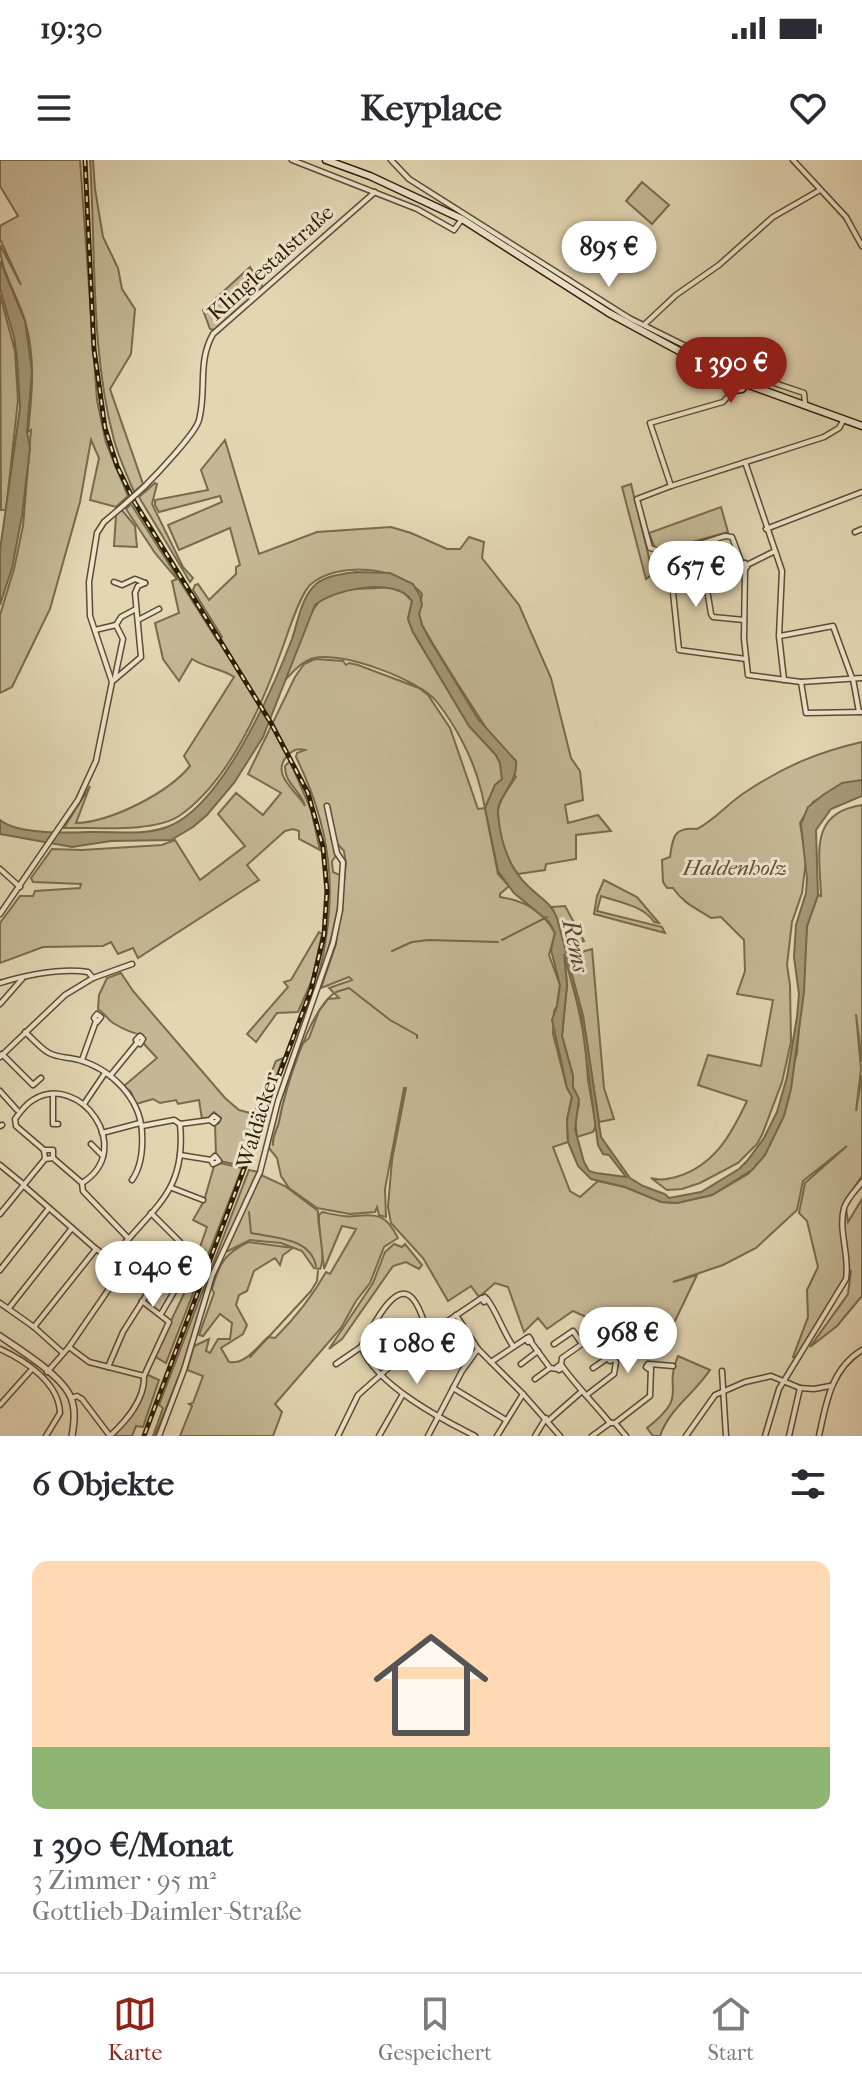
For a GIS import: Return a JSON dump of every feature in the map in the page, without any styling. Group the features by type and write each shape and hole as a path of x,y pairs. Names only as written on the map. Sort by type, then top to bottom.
{"main road":[{"path":"326,160 463,216 639,331 731,379"},
{"path":"731,379 739,375 746,384 862,426"},
{"path":"731,379 730,385 734,390 742,389 746,384"}],"street":[{"path":"292,160 417,209 454,230 463,216"},
{"path":"391,160 404,175 463,216 612,309 730,368 804,393 805,403"},
{"path":"793,160 846,217 862,246"},
{"path":"639,331 676,295 719,265 773,217 820,190"},
{"name":"Klinglestalstraße","path":"114,680 94,631 88,598 93,544 104,522 144,487 196,428 201,408 203,361 213,334 375,192"},
{"path":"671,486 650,423 723,402 734,390"},
{"path":"844,419 834,433 637,499 650,548 669,554 725,536 732,537 745,566 744,620 748,675 801,682 862,678"},
{"path":"745,462 782,571 779,636 784,680"},
{"path":"766,529 862,492"},
{"path":"855,532 862,529"},
{"path":"700,546 711,614 713,617 744,620"},
{"path":"745,566 775,551"},
{"path":"669,554 679,650 746,659"},
{"path":"114,582 122,585 135,579 145,583 138,586 135,593 141,657 114,680"},
{"path":"94,631 116,625 121,617 136,609"},
{"path":"138,620 159,609"},
{"path":"0,914 63,824 84,790 96,761 123,639 116,625"},
{"path":"779,636 833,626 853,679 861,712 806,713 801,682"},
{"name":"Waldäcker","path":"159,1436 184,1370 212,1276 260,1172 278,1101 333,943 340,910 343,862 337,853 327,806"},
{"path":"0,869 20,887"},
{"path":"41,1078 33,1085 1,1055 54,1003 93,978 132,964"},
{"path":"0,983 24,977 81,971 88,972 93,978"},
{"path":"0,1004 24,977"},
{"path":"82,1060 96,1021"},
{"path":"25,1032 52,1055 82,1060 108,1074 132,1100 141,1124 142,1153 132,1180"},
{"path":"84,1104 137,1043"},
{"path":"0,1091 17,1110"},
{"path":"53,1096 53,1124 58,1124"},
{"path":"45,1159 44,1150 16,1126 15,1119 32,1100 69,1097 84,1104 95,1115 102,1133 103,1156 94,1173 82,1183"},
{"path":"102,1133 174,1120 180,1124 210,1120"},
{"path":"113,1259 172,1188 180,1155 180,1124"},
{"path":"103,1144 91,1144 103,1156"},
{"path":"44,1150 51,1149 53,1158 82,1183 83,1191 140,1253 165,1266"},
{"path":"180,1155 211,1160"},
{"path":"0,1212 45,1159 53,1158"},
{"path":"0,1165 96,1249 151,1285"},
{"path":"765,1436 775,1399 846,1279 844,1208 862,1182"},
{"path":"172,1188 203,1200"},
{"path":"0,1270 49,1208"},
{"path":"108,1367 151,1285 180,1242 151,1213"},
{"path":"9,1308 72,1228"},
{"path":"34,1327 96,1249"},
{"path":"161,1314 192,1261"},
{"path":"47,1372 69,1347 124,1267"},
{"path":"336,1364 361,1347 389,1301 401,1294 409,1295 414,1300 428,1334"},
{"path":"338,1436 358,1395 381,1373 428,1334 484,1298 497,1314 499,1327 513,1346"},
{"path":"71,1398 77,1396 82,1399 110,1436 136,1406 144,1376 169,1322 142,1301"},
{"path":"0,1303 63,1353"},
{"path":"456,1315 478,1349 560,1436"},
{"path":"554,1344 573,1331 582,1344 562,1358 560,1367"},
{"path":"0,1336 65,1387 71,1398 74,1418 72,1436"},
{"path":"491,1362 513,1346 529,1340 550,1368"},
{"path":"593,1368 626,1344"},
{"path":"69,1347 89,1362 144,1376"},
{"path":"361,1347 366,1359 403,1394 437,1417 475,1436"},
{"path":"0,1349 47,1382 60,1407 58,1418 46,1436"},
{"path":"428,1436 462,1371 478,1349"},
{"path":"819,1436 830,1386 855,1354 862,1350"},
{"path":"521,1364 538,1351"},
{"path":"535,1436 547,1420 614,1374 616,1362 610,1357"},
{"path":"592,1436 650,1396 650,1366 673,1366"},
{"path":"535,1379 550,1368 560,1367"},
{"path":"560,1367 626,1436"},
{"path":"0,1405 32,1369"},
{"path":"722,1371 726,1436"},
{"path":"686,1436 709,1401 723,1390 771,1376 800,1388 830,1386"},
{"path":"453,1388 506,1420"},
{"path":"789,1436 800,1388"},
{"path":"379,1436 403,1394"},
{"path":"497,1436 523,1394"}],"green space":[{"path":"0,160 80,160 97,400 106,443 128,496 116,507 90,500 99,458 91,440 80,502 50,609 12,687 0,693 0,615 23,526 32,376 31,349 25,321 1,255 0,245 21,285 0,239 0,226 18,216 0,186"},
{"path":"90,160 93,160 103,237 118,268 122,289 135,309 131,354 110,389 143,484 134,492 114,440 101,371"},
{"path":"642,182 669,205 652,224 626,201"},
{"path":"250,267 263,287 214,330 210,329 203,310"},
{"path":"0,295 15,351 18,400 6,510 1,510"},
{"path":"225,440 259,554 317,532 391,527 447,549 460,549 469,537 484,542 482,558 519,605 551,678 571,758 580,771 583,800 565,805 568,823 598,815 611,831 576,835 576,859 546,864 545,870 518,874 502,842 498,821 499,806 516,777 422,625 419,614 422,594 399,578 368,570 336,572 322,577 306,590 253,720 228,764 197,801 179,816 154,825 64,828 90,786 76,823 122,812 153,796 180,776 190,766 184,756 234,677 192,659 179,681 163,659 155,623 179,613 172,581 177,579 155,553 126,509 131,504 217,640 222,637 193,590 198,584 209,600 236,574 236,567 240,565 230,528 179,550 168,525 222,502 220,496 159,512 155,500 208,490 201,470"},
{"path":"155,483 152,504 183,567 193,578 190,582 139,497"},
{"path":"631,484 653,574 646,579 622,487"},
{"path":"721,507 728,532 678,546 677,551 655,548 649,533"},
{"path":"121,509 135,526 137,547 114,546 116,515"},
{"path":"388,587 403,592 412,601 408,619 413,632 469,726 500,763 502,779 495,785 485,808 474,767 457,732 437,702 415,685 380,669 327,657 306,662 285,680 301,634 319,602 340,591"},
{"path":"315,659 358,665 419,688 428,695 450,728 478,809 485,808 498,874 509,886 500,897 532,908 555,933 549,955 560,985 553,1034 567,1088 572,1096 567,1120 568,1142 553,1147 570,1191 580,1197 598,1181 625,1187 662,1202 676,1203 712,1195 748,1174 765,1155 797,1053 807,926 818,895 821,896 821,838 825,826 833,817 862,805 862,1062 856,1014 861,1069 856,1111 862,1075 862,1176 845,1201 848,1222 862,1199 862,1296 837,1326 810,1347 848,1294 851,1270 798,1357 793,1357 808,1317 807,1290 818,1267 807,1221 799,1213 805,1183 847,1146 803,1181 797,1210 756,1248 723,1265 673,1282 697,1275 663,1346 630,1337 573,1311 547,1329 538,1318 524,1332 508,1287 495,1283 479,1297 471,1286 448,1301 423,1258 391,1223 388,1207 392,1160 406,1088 385,1189 386,1217 379,1215 377,1207 375,1212 350,1214 317,1208 289,1188 281,1176 277,1158 268,1147 276,1114 299,1047 309,1038 319,1011 328,999 339,998 329,988 352,980 349,977 321,988 336,944 346,864 344,851 331,837 336,856 332,861 333,872 342,876 332,936 313,995 330,903 326,845 319,816 296,757 297,753 305,750 297,749 289,754 282,770 305,806 285,772 285,766 290,761 311,810 320,850 299,839 299,831 285,831 247,865 259,880 138,958 133,948 118,954 111,942 103,946 43,947 0,963 0,923 20,896 33,896 35,891 80,888 81,884 33,882 31,878 52,849 162,845 175,840 200,880 245,846 218,814 236,793 263,815 281,793 248,774 295,677 304,664"},
{"name":"Haldenholz","path":"862,742 862,782 840,786 813,802 800,823 806,860 802,893 792,922 787,965 791,1042 782,1082 762,1135 738,1163 700,1183 667,1190 651,1178 676,1177 711,1157 728,1137 747,1101 698,1085 708,1055 761,1066 773,1000 737,994 745,971 744,940 721,917 711,918 686,902 673,888 667,888 663,882 662,860 670,857 674,838 679,831 704,825 761,782 802,761"},
{"path":"604,880 637,897 659,923 638,908 601,896 597,911 662,927 665,933 594,914"},
{"path":"565,906 584,941 576,944 578,953 592,949 604,1088 614,1119 599,1122 583,1016 552,907"},
{"path":"319,932 322,934 312,980 298,1012 277,1013 256,1042 247,1034 288,987 284,982 291,980"},
{"path":"564,953 585,1041 596,1125 593,1132 577,1137 575,1120 579,1104 562,1036 567,985"},
{"path":"121,973 225,1098 239,1110 254,1114 276,1061 283,1058 243,1166 220,1161 216,1155 215,1125 221,1118 214,1112 202,1119 199,1100 178,1104 176,1100 160,1103 153,1099 136,1104 131,1092 124,1086 157,1058 144,1044 143,1035 117,1025 98,1009 99,995 107,978"},
{"path":"220,1163 242,1168 166,1363 154,1356 205,1250 200,1247 207,1227 193,1220 204,1201 214,1166"},
{"path":"249,1170 259,1172 211,1274 182,1368 153,1436 163,1408 159,1405"},
{"path":"261,1175 285,1186 318,1211 322,1256 320,1269 314,1268 302,1251 281,1243 250,1240 224,1253"},
{"path":"322,1212 376,1216 390,1225 398,1238 384,1247 370,1283 341,1328 275,1404 282,1412 273,1436 180,1436 192,1406 189,1404 193,1403 203,1376 187,1370 194,1346 209,1339 206,1351 210,1353 218,1339 230,1339 232,1323 220,1314 203,1336 199,1335 220,1266 233,1251 248,1242 293,1248 283,1255 280,1265 275,1258 254,1271 247,1291 239,1295 236,1305 247,1325 243,1334 221,1348 229,1362 235,1362 250,1354 268,1337 275,1338 289,1323 326,1272 330,1274 355,1231 342,1226 324,1269 319,1222"},
{"path":"394,1244 402,1247 405,1244 422,1265 419,1269 406,1262 393,1266 342,1339 329,1349 373,1283 385,1252"},
{"path":"678,1356 710,1370 676,1409 660,1436 653,1436 647,1428 672,1400"},
{"path":"146,1374 159,1380 143,1427 136,1426 132,1436 114,1436 137,1407"}],"shaded area":[{"path":"0,261 25,321 32,371 27,432 30,448 22,516 12,568 0,605 0,550 20,408 14,337 0,289"},
{"path":"356,572 390,573 413,584 422,605 419,614 422,625 430,640 478,719 516,761 514,776 499,807 501,834 515,871 548,904 557,918 583,1016 601,1137 630,1178 669,1198 701,1192 739,1169 764,1138 777,1112 787,1077 799,994 794,957 796,925 807,879 801,824 808,807 823,795 842,783 862,780 862,796 831,809 816,830 818,895 807,926 804,992 791,1089 784,1116 765,1155 752,1170 712,1195 677,1203 661,1202 625,1187 591,1179 578,1166 568,1142 567,1120 572,1097 567,1088 552,1020 560,985 551,950 555,933 549,922 514,893 498,871 485,808 495,785 502,779 500,763 469,726 413,632 408,619 412,601 404,593 379,587 350,590 315,605 263,737 234,783 193,827 171,840 111,841 72,847 0,834 0,820 18,828 42,832 138,832 158,830 187,816 225,773 258,716 311,589 325,579","holes":["564,954 581,1017 598,1145 626,1177 589,1171 584,1162 575,1129 579,1099 573,1087 562,1036 567,985"]}],"waterway":[{"name":"Rems","path":"502,940 547,917"},
{"path":"392,951 412,942 428,940 498,942"},
{"path":"336,992 349,988 390,1020 417,1035 417,1038"},
{"path":"273,1145 299,1054 315,1018 333,994"},
{"path":"249,1212 251,1233 299,1244 307,1249 316,1266"},
{"path":"250,1357 311,1291 318,1271"}],"railway":[{"path":"85,160 94,349 105,428 117,466 135,503 271,723 308,793 323,847 327,891 324,935 311,990 144,1436"}]}
